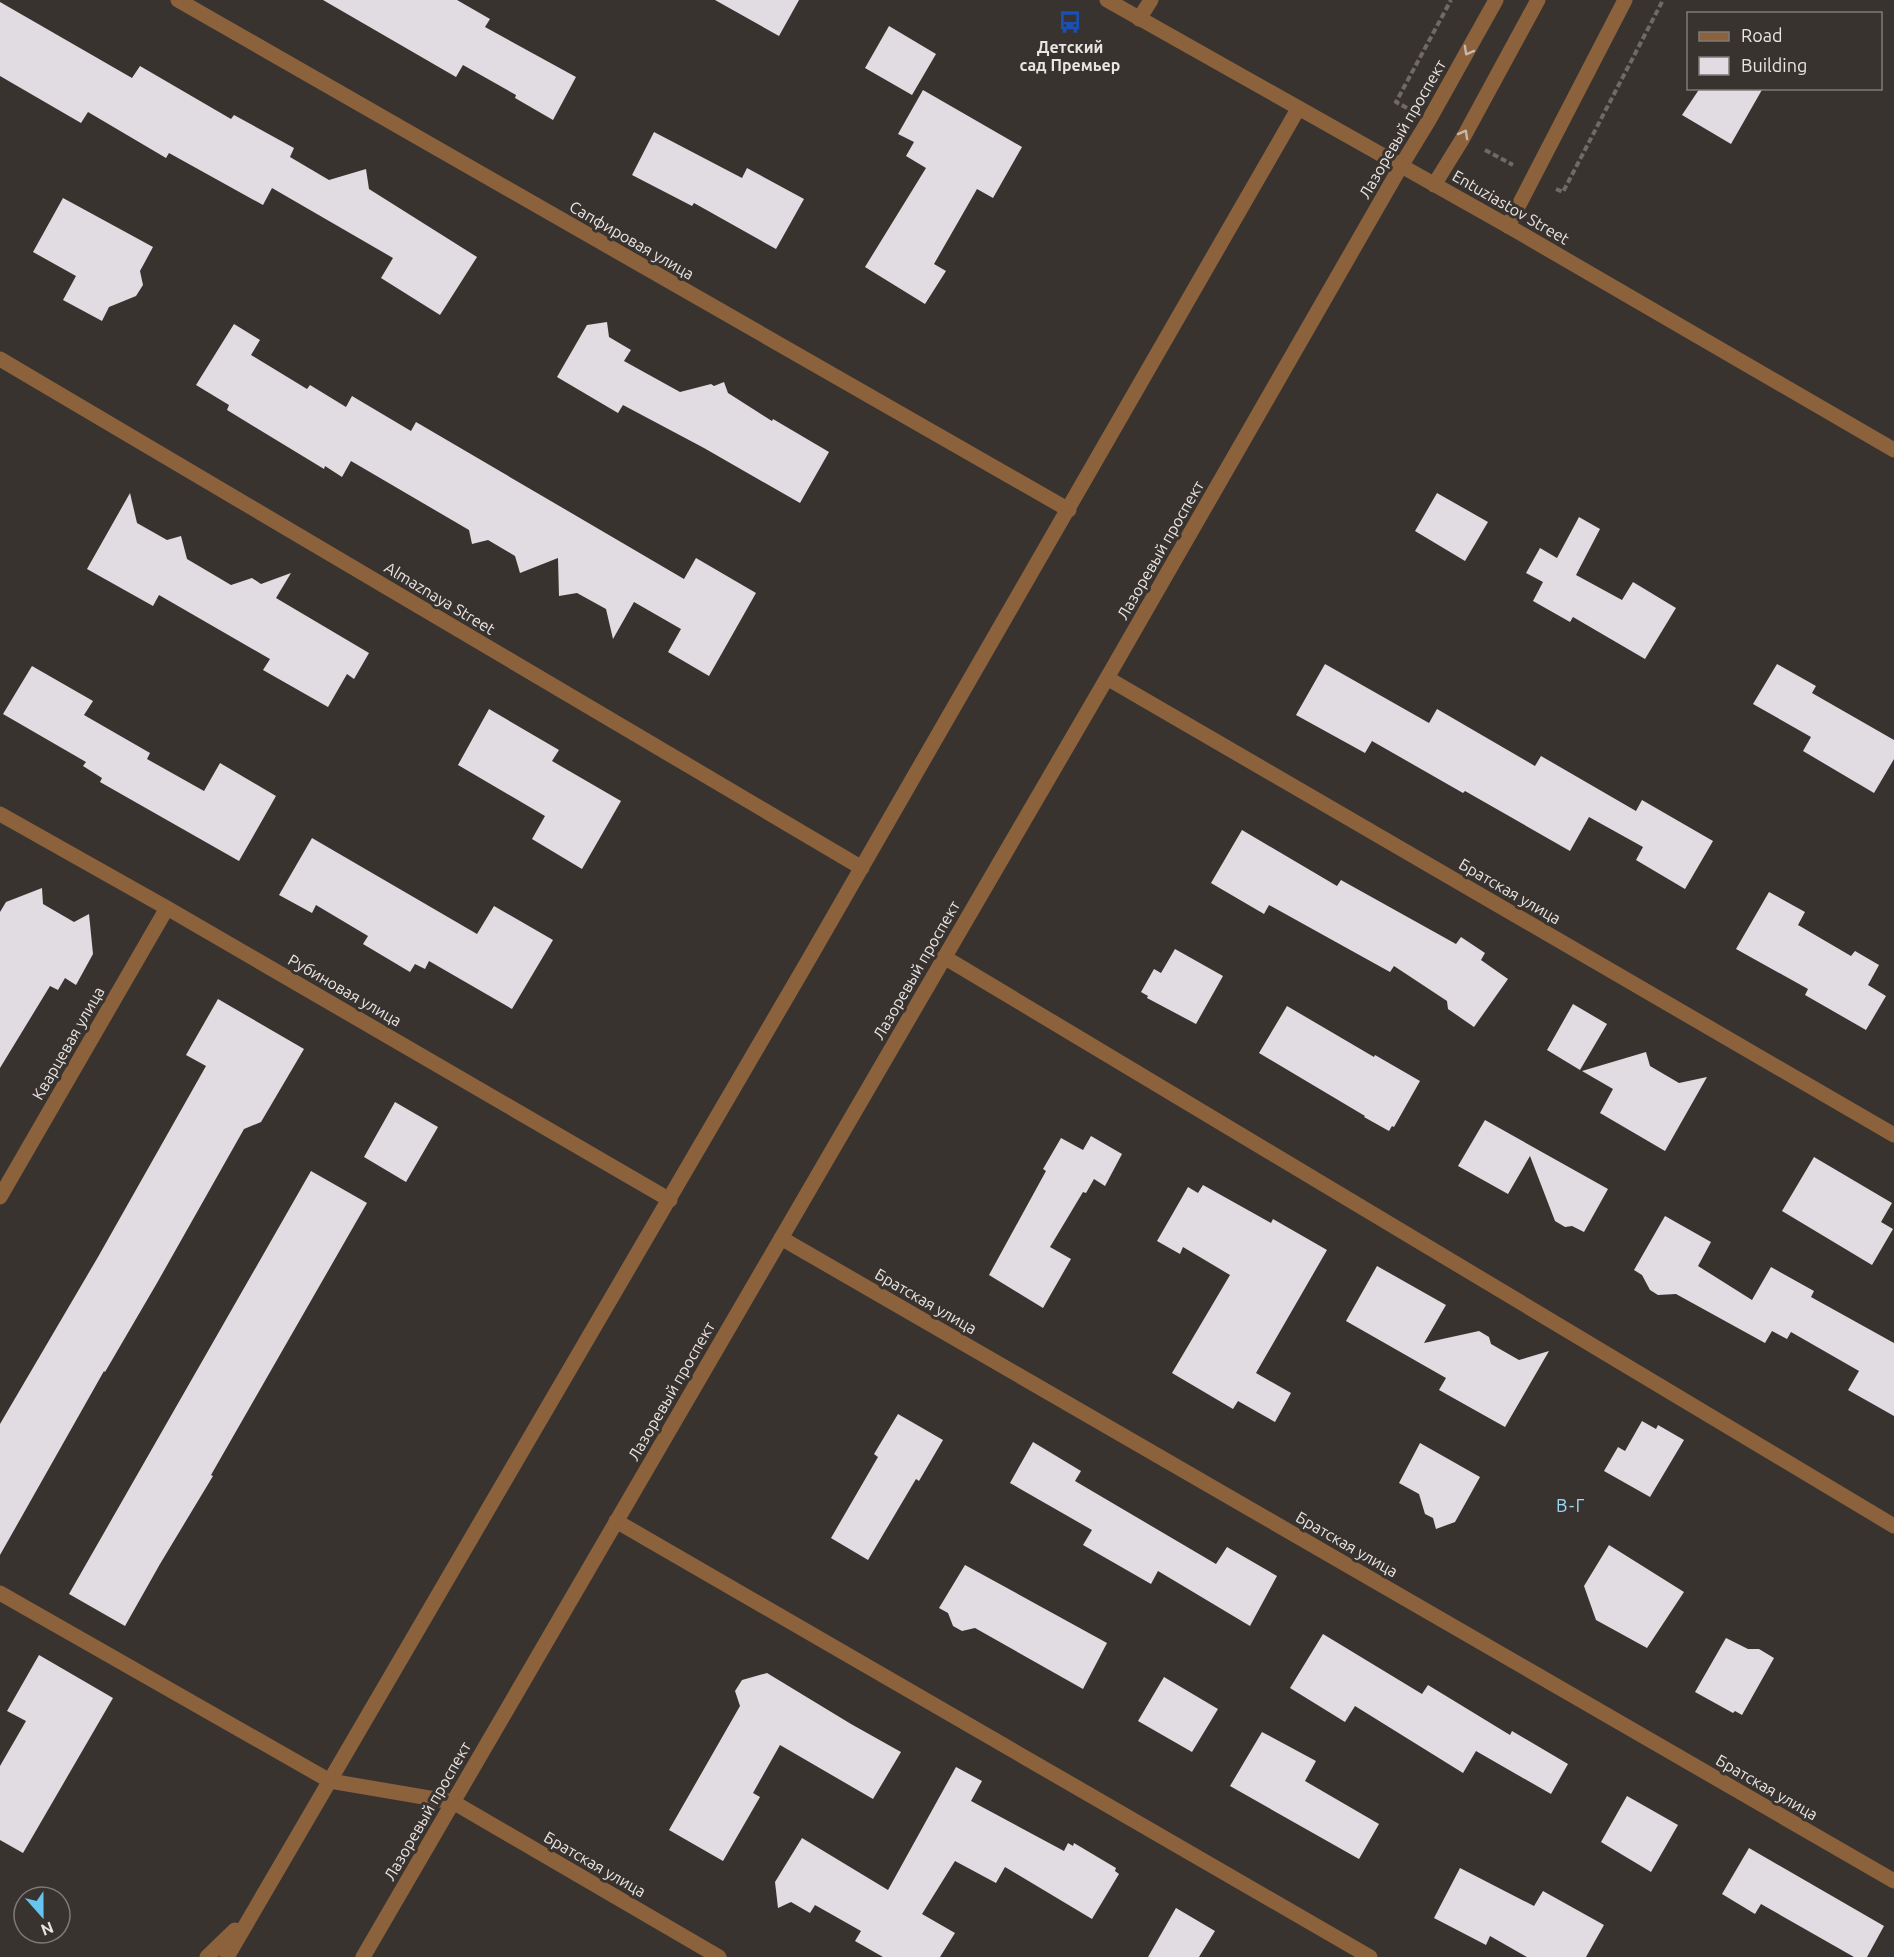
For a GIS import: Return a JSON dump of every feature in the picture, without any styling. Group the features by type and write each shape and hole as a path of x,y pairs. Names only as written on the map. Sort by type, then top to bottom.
{"street":[{"name":"Сапфировая улица","path":"178,0 1069,510"},
{"name":"Entuziastov Street","path":"1107,0 1508,226 1894,450"},
{"path":"1139,19 1151,0"},
{"name":"Лазоревый проспект","path":"363,1957 1107,678 1497,0"},
{"path":"1434,185 1463,138 1538,0"},
{"path":"1508,226 1624,0"},
{"path":"226,1957 670,1200 1298,109"},
{"name":"Almaznaya Street","path":"0,359 862,868"},
{"name":"Братская улица","path":"1107,678 1894,1135"},
{"name":"Рубиновая улица","path":"0,814 167,908 670,1200"},
{"name":"Кварцевая улица","path":"0,1197 167,908"},
{"path":"944,957 1894,1526"},
{"name":"Братская улица","path":"781,1238 1894,1881"},
{"path":"616,1521 1371,1957"},
{"path":"0,1593 330,1781 453,1802"},
{"name":"Братская улица","path":"453,1802 719,1957"},
{"path":"207,1957 253,1912"}],"path":[{"path":"1396,102 1451,0"},
{"path":"1563,192 1663,0"}],"building":[{"path":"323,0 457,0 490,19 485,27 576,77 553,120 515,98 516,95 463,65 456,77"},
{"path":"715,0 799,0 779,36"},
{"path":"0,2 132,78 140,66 231,119 234,115 294,148 290,157 329,180 366,169 369,189 477,257 440,315 381,278 393,258 272,188 263,205 169,153 166,158 88,112 81,123 0,76"},
{"path":"889,26 936,54 912,95 865,68"},
{"path":"923,90 1022,147 993,198 977,189 934,264 946,271 925,304 865,267 926,168 906,156 914,142 898,134"},
{"path":"1699,90 1762,90 1731,144 1682,115"},
{"path":"654,132 742,178 747,168 804,199 776,249 694,203 692,206 632,175"},
{"path":"63,198 153,247 140,271 143,285 136,296 109,307 102,321 63,300 76,276 33,252"},
{"path":"607,322 609,337 631,350 624,361 680,392 724,382 728,393 772,421 773,419 829,452 800,503 623,405 618,413 557,377 587,325"},
{"path":"234,324 260,340 251,355 307,389 310,385 346,407 352,396 411,431 416,422 684,579 696,558 756,593 709,676 668,652 681,629 634,602 613,639 606,609 577,593 559,596 558,558 520,573 515,556 488,540 472,544 469,530 351,461 342,477 325,466 324,469 227,410 229,405 196,385"},
{"path":"130,493 137,523 167,540 181,536 187,559 231,585 252,578 261,584 291,573 276,598 369,653 354,679 347,674 328,707 263,670 270,659 159,595 153,606 87,569"},
{"path":"1437,493 1488,522 1465,561 1415,531"},
{"path":"1579,517 1600,529 1576,575 1622,600 1633,582 1676,608 1645,659 1573,617 1570,622 1533,601 1543,582 1526,573 1540,548 1557,558"},
{"path":"1325,664 1429,723 1437,709 1535,766 1541,756 1636,811 1642,800 1713,841 1685,889 1636,860 1643,847 1589,817 1570,851 1372,741 1365,753 1296,715"},
{"path":"1777,664 1816,686 1812,693 1894,740 1894,759 1874,793 1803,751 1811,737 1753,704"},
{"path":"32,666 93,701 84,715 150,753 147,759 204,791 220,763 276,796 239,861 100,782 102,778 83,766 86,762 3,714"},
{"path":"489,709 559,750 552,761 621,801 582,869 532,839 545,816 458,765"},
{"path":"1242,830 1337,886 1341,880 1456,944 1461,937 1485,953 1481,960 1508,979 1474,1027 1448,1009 1447,1001 1394,966 1390,972 1269,905 1264,914 1211,883"},
{"path":"312,838 477,934 494,906 553,940 512,1009 429,961 425,969 415,964 410,972 363,944 368,936 316,905 312,913 279,895"},
{"path":"42,888 43,904 74,922 89,914 93,954 76,985 65,978 58,990 50,986 0,1068 0,912 6,902"},
{"path":"1769,892 1805,912 1798,925 1851,956 1855,951 1879,965 1868,985 1886,996 1866,1030 1805,995 1808,989 1736,949"},
{"path":"1175,949 1223,976 1196,1024 1147,998 1148,996 1141,992 1154,969 1161,973"},
{"path":"218,999 304,1049 261,1122 244,1129 0,1555 0,1424 206,1066 186,1055"},
{"path":"1573,1004 1607,1024 1580,1070 1547,1050"},
{"path":"1287,1006 1420,1081 1394,1127 1392,1126 1389,1131 1259,1053"},
{"path":"1646,1052 1650,1066 1679,1083 1707,1077 1665,1151 1600,1113 1613,1089 1582,1071"},
{"path":"395,1102 438,1127 406,1182 364,1157"},
{"path":"1485,1120 1608,1189 1584,1232 1572,1226 1565,1227 1555,1221 1530,1156 1508,1194 1458,1166"},
{"path":"1091,1136 1122,1154 1105,1186 1094,1179 1086,1193 1083,1192 1050,1247 1071,1259 1043,1308 989,1275 1046,1171 1043,1169 1061,1138 1083,1150"},
{"path":"1814,1157 1892,1203 1881,1222 1893,1229 1872,1265 1782,1211"},
{"path":"311,1171 367,1203 211,1475 213,1476 125,1626 69,1594"},
{"path":"1203,1185 1271,1223 1273,1219 1327,1250 1256,1373 1291,1393 1275,1422 1238,1401 1233,1409 1172,1373 1230,1275 1183,1247 1180,1254 1157,1241 1188,1187 1198,1193"},
{"path":"1665,1216 1711,1242 1698,1266 1752,1300 1771,1267 1814,1291 1811,1297 1894,1343 1894,1416 1848,1390 1859,1371 1791,1332 1787,1339 1772,1331 1765,1343 1676,1294 1658,1295 1650,1290 1642,1275 1634,1270"},
{"path":"1377,1266 1446,1305 1424,1343 1479,1331 1489,1337 1491,1344 1519,1360 1549,1351 1505,1427 1439,1390 1446,1378 1346,1321"},
{"path":"898,1414 943,1440 919,1481 916,1479 868,1560 831,1538 878,1457 874,1454"},
{"path":"1642,1421 1656,1429 1658,1425 1684,1440 1650,1497 1604,1471 1618,1447 1625,1451"},
{"path":"1033,1442 1081,1471 1075,1481 1216,1564 1227,1547 1277,1576 1250,1626 1158,1571 1151,1584 1083,1545 1092,1530 1010,1483"},
{"path":"1420,1443 1480,1477 1455,1522 1436,1529 1433,1518 1425,1514 1419,1494 1399,1483"},
{"path":"1609,1545 1684,1592 1647,1648 1596,1620 1584,1586"},
{"path":"965,1565 1107,1643 1083,1689 975,1628 962,1631 953,1626 948,1613 939,1608"},
{"path":"1323,1634 1422,1694 1428,1685 1510,1735 1512,1731 1568,1764 1551,1794 1476,1751 1463,1773 1355,1706 1345,1722 1290,1688"},
{"path":"1726,1638 1748,1649 1759,1649 1774,1658 1742,1715 1735,1711 1733,1713 1695,1692"},
{"path":"39,1655 113,1698 23,1853 0,1840 0,1766 26,1721 7,1711"},
{"path":"767,1673 901,1752 873,1799 780,1745 753,1793 760,1797 723,1861 669,1830 740,1706 735,1691 742,1680"},
{"path":"1164,1677 1218,1709 1192,1752 1138,1721"},
{"path":"1262,1732 1316,1761 1305,1781 1379,1824 1359,1859 1230,1786"},
{"path":"956,1767 982,1781 971,1801 1064,1851 1068,1843 1073,1846 1074,1843 1116,1868 1115,1871 1119,1874 1092,1919 1005,1867 996,1883 955,1861 922,1914 955,1933 940,1957 883,1957 855,1941 861,1931 815,1905 810,1913 791,1902 778,1908 775,1882 802,1838 888,1890"},
{"path":"1627,1796 1678,1825 1651,1872 1601,1842"},
{"path":"1749,1848 1884,1926 1867,1957 1854,1957 1761,1904 1755,1914 1722,1894"},
{"path":"1460,1868 1534,1906 1543,1891 1604,1925 1586,1957 1527,1957 1490,1936 1486,1945 1434,1918"},
{"path":"1176,1908 1215,1931 1199,1957 1148,1957"}],"place":[{"name":"Детский сад Премьер","path":"1070,22"}],"district":[{"name":"В-Г","path":"1571,1505"}]}
